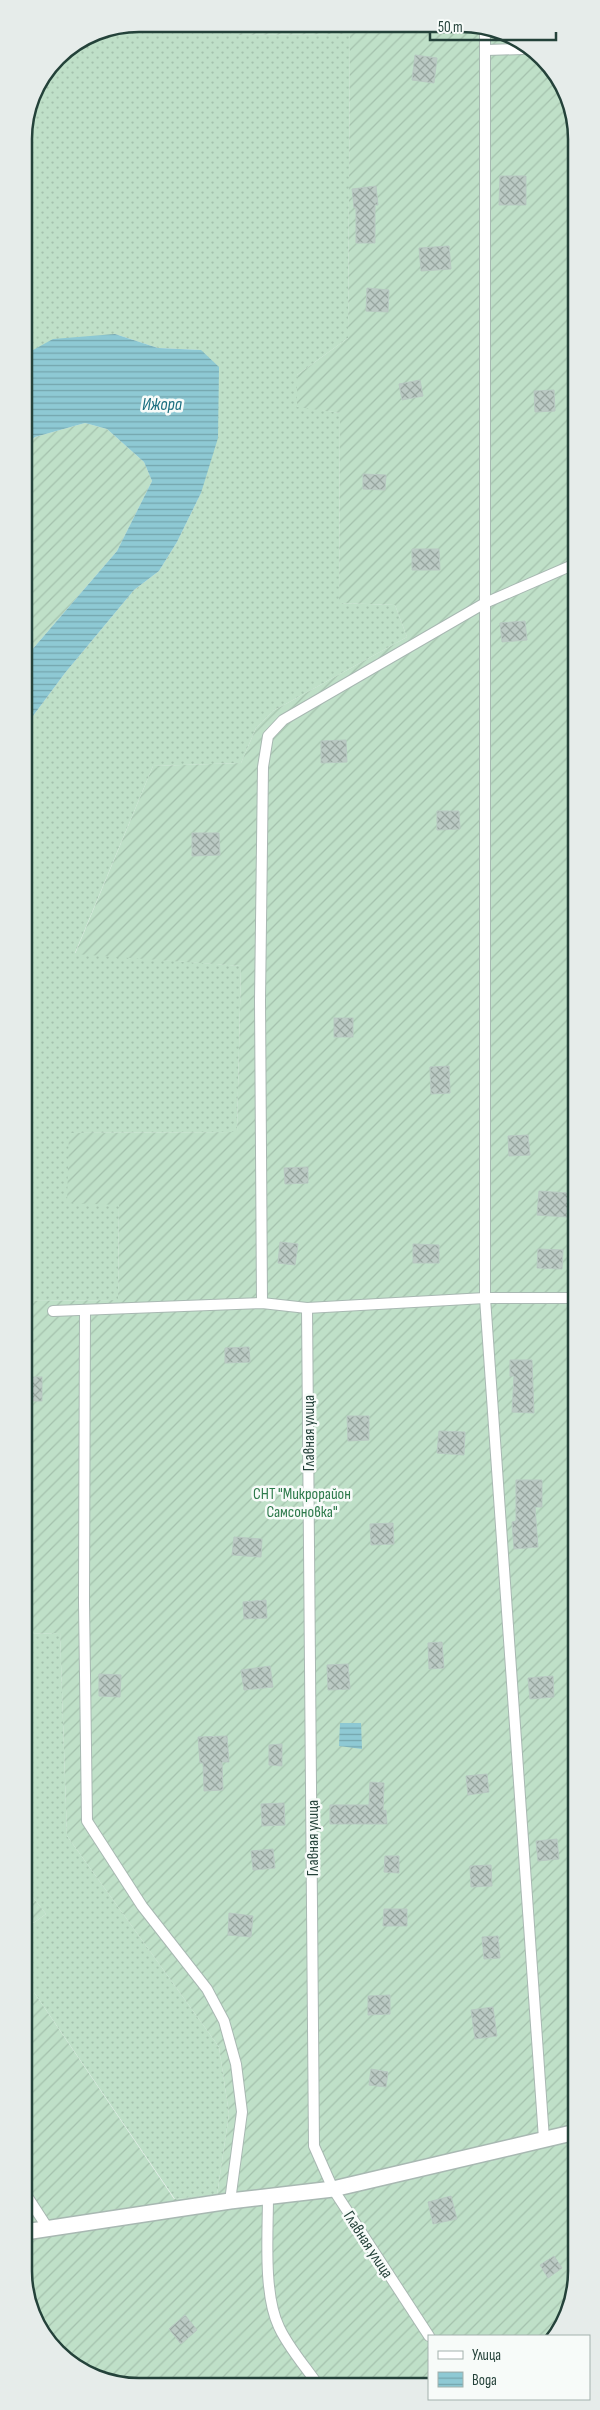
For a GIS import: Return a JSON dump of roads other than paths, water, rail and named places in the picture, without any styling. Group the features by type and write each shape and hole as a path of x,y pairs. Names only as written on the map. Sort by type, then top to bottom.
{"street":[{"path":"32,2230 230,2200 333,2189 567,2134"}],"lane":[{"path":"485,36 485,1298 544,2139"},
{"path":"486,50 517,49"},
{"path":"262,1303 260,1000 263,767 268,736 283,720 485,603 568,567"},
{"path":"53,1311 262,1303 307,1308 485,1298 567,1298"},
{"name":"Главная улица","path":"307,1308 314,2146 333,2189 428,2335"},
{"path":"86,1310 84,1602 87,1821 142,1906 207,1989 224,2021 236,2064 242,2112 230,2200"},
{"path":"268,2196 270,2289 273,2312 279,2328 313,2378"},
{"path":"32,2204 47,2227"}],"water":[{"name":"Ижора","path":"115,334 158,348 201,350 219,367 218,438 201,493 177,542 159,571 134,590 65,673 33,716 33,649 117,551 152,481 144,462 107,429 85,423 33,439 33,350 53,339"},
{"path":"340,1723 361,1723 362,1749 339,1746"}],"park label":[{"name":"СНТ \"Микрорайон Самсоновка\"","path":"302,1502"}]}
